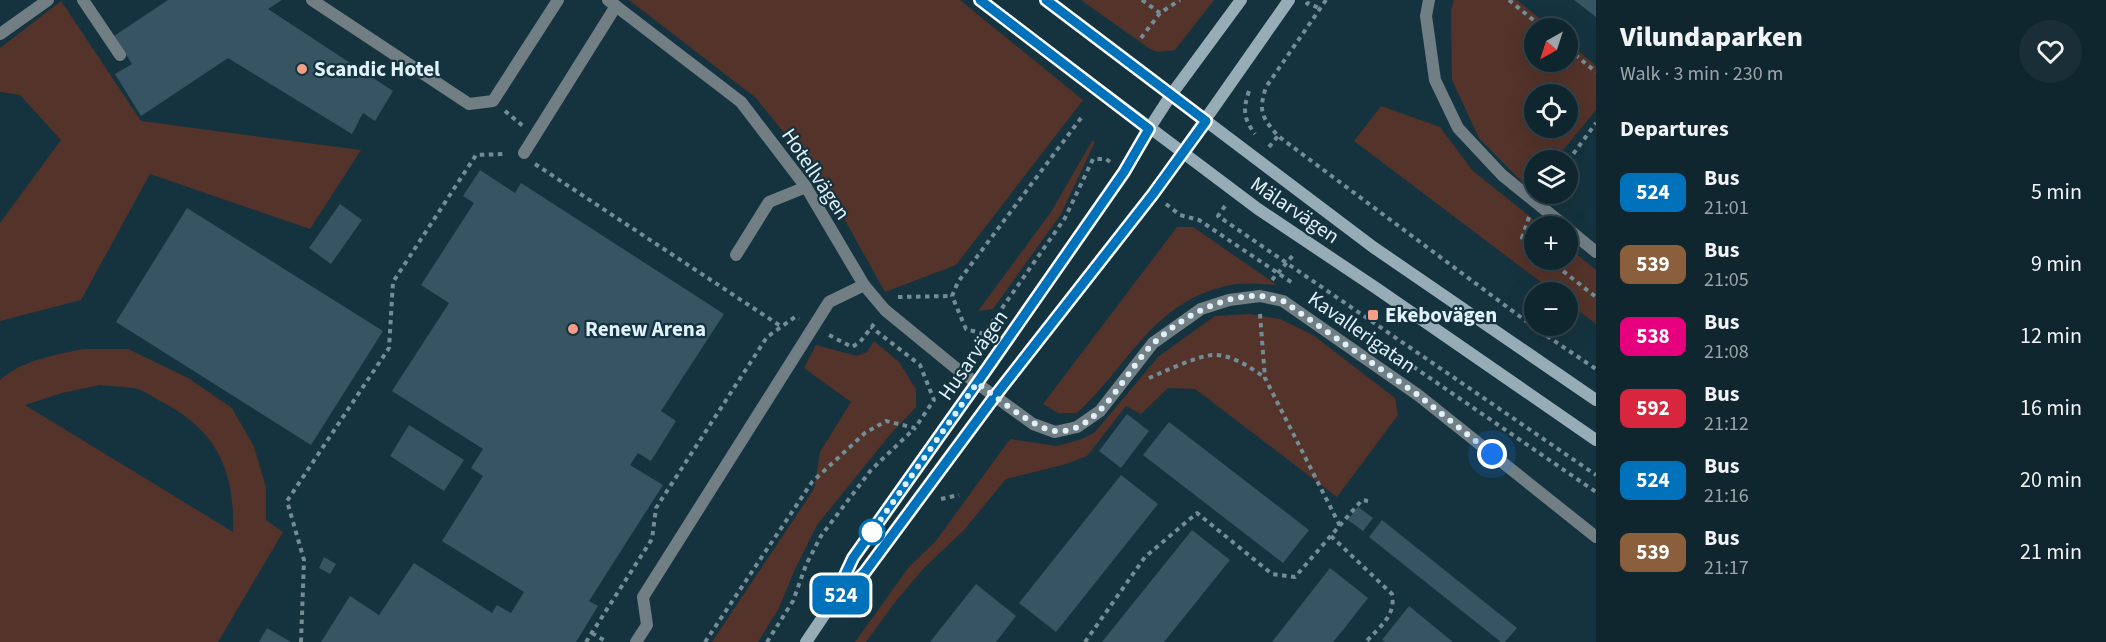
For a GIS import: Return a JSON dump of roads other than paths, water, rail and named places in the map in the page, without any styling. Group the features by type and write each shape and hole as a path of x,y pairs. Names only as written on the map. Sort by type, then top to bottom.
{"main road":[{"name":"Mälarvägen","path":"980,0 1258,209 1596,440"},
{"name":"Mälarvägen","path":"1046,0 1373,247 1596,400"},
{"path":"1172,95 1241,0"},
{"path":"1206,121 1289,0"},
{"name":"Husarvägen","path":"806,642 831,605 853,558 1124,172 1172,95"},
{"name":"Husarvägen","path":"831,605 865,572 995,396 1183,154 1206,121"}],"street":[{"path":"0,34 48,0"},
{"path":"83,0 120,55"},
{"path":"312,0 469,104 493,101 558,0"},
{"path":"1429,0 1426,16 1435,80 1458,128 1502,175 1552,216"},
{"path":"524,153 612,3"},
{"name":"Hotellvägen","path":"612,3 741,102 806,187 864,285 885,309 977,383"},
{"path":"736,255 769,202 806,187"},
{"path":"1578,238 1596,252"},
{"path":"636,642 647,624 643,597 829,302 864,285"},
{"name":"Kavallerigatan","path":"977,383 1033,424 1055,432 1077,427 1100,411 1153,343 1201,309 1229,300 1260,296 1283,301 1418,395 1596,537"}],"place":[{"name":"Scandic Hotel","path":"302,69"},
{"name":"Ekebovägen","path":"1373,315"},
{"name":"Renew Arena","path":"573,329"}]}
